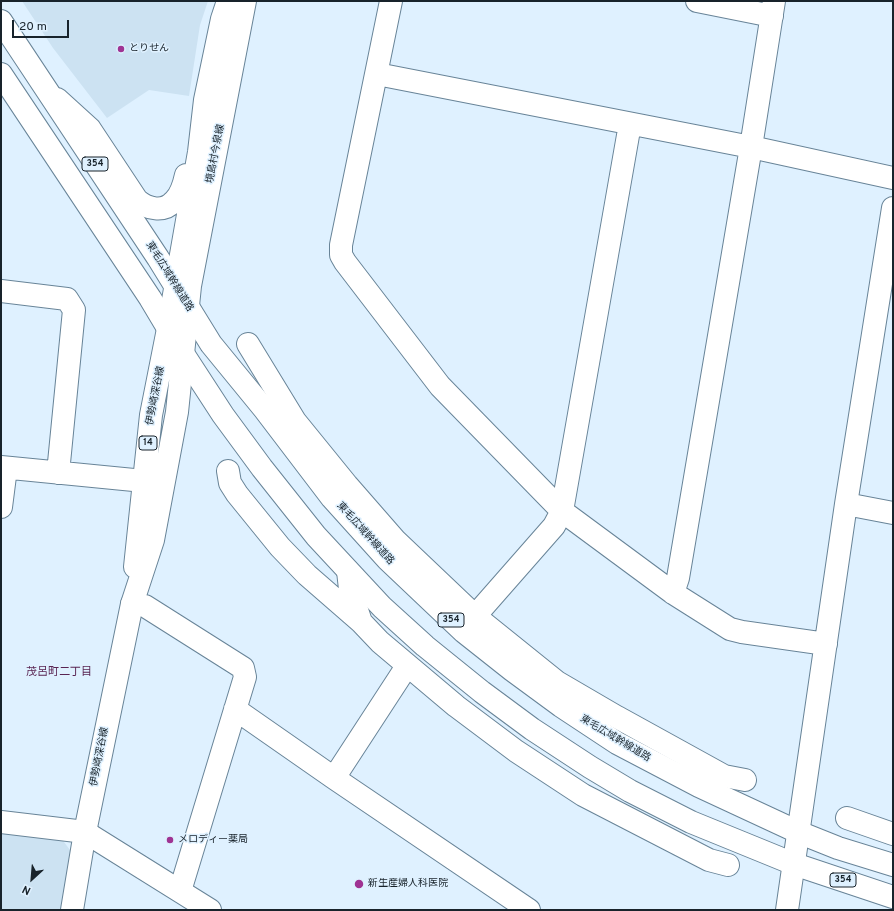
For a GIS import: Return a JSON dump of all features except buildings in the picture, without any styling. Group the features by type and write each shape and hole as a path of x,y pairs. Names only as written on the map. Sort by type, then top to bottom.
{"main road":[{"name":"境島村今泉線","path":"175,285 199,152 205,100 222,19 228,1"},
{"name":"境島村今泉線","path":"189,308 192,274 245,1"},
{"path":"391,1 341,245 341,255 440,386 562,511 673,593 730,629 826,644"},
{"path":"673,593 678,578 773,8 697,1"},
{"name":"東毛広域幹線道路","path":"1,21 175,285 211,344 265,410 332,498 387,559 464,632 561,706 624,747 699,786 798,832 838,848 893,865"},
{"name":"354","path":"1,74 150,298 184,355 223,415 262,468 316,536 382,607 425,646 482,692 519,719 630,791 691,822 794,864 893,897"},
{"path":"377,74 751,147 893,178"},
{"path":"46,89 90,129 137,200 143,205 152,209 160,208 173,203 180,193 186,177 205,100"},
{"path":"475,616 554,526 562,511 630,124"},
{"path":"787,910 846,504 893,208"},
{"name":"伊勢崎深谷線","path":"132,604 151,415 175,285"},
{"path":"1,291 68,299 74,310 58,473"},
{"name":"伊勢崎深谷線","path":"72,910 85,832 132,604 153,540 177,412 189,308"},
{"path":"248,344 295,421 347,485 395,540 475,616 557,682 724,776 745,780"},
{"path":"265,410 295,421"},
{"path":"1,507 3,467 144,481"},
{"path":"228,471 230,483 237,494 280,547 307,575 361,622 380,642 407,666 456,706 516,751 583,795 709,860 728,865"},
{"path":"846,504 893,513"},
{"path":"348,571 350,589 361,622"},
{"path":"132,604 145,606 243,668 245,677 180,891"},
{"path":"334,778 407,666"},
{"path":"557,682 561,706"},
{"path":"235,709 529,910"},
{"path":"846,818 893,834"},
{"path":"1,822 85,832 210,910"},
{"path":"641,826 691,822"}],"shaded area":[{"name":"とりせん","path":"22,1 208,1 200,25 189,96 149,90 107,118 53,48"},
{"path":"1,828 58,834 73,854 64,910 1,910"}],"place":[{"name":"とりせん","path":"121,49"},
{"name":"メロディー薬局","path":"170,840"},
{"name":"新生産婦人科医院","path":"359,884"}],"district":[{"name":"茂呂町二丁目","path":"59,673"}]}
